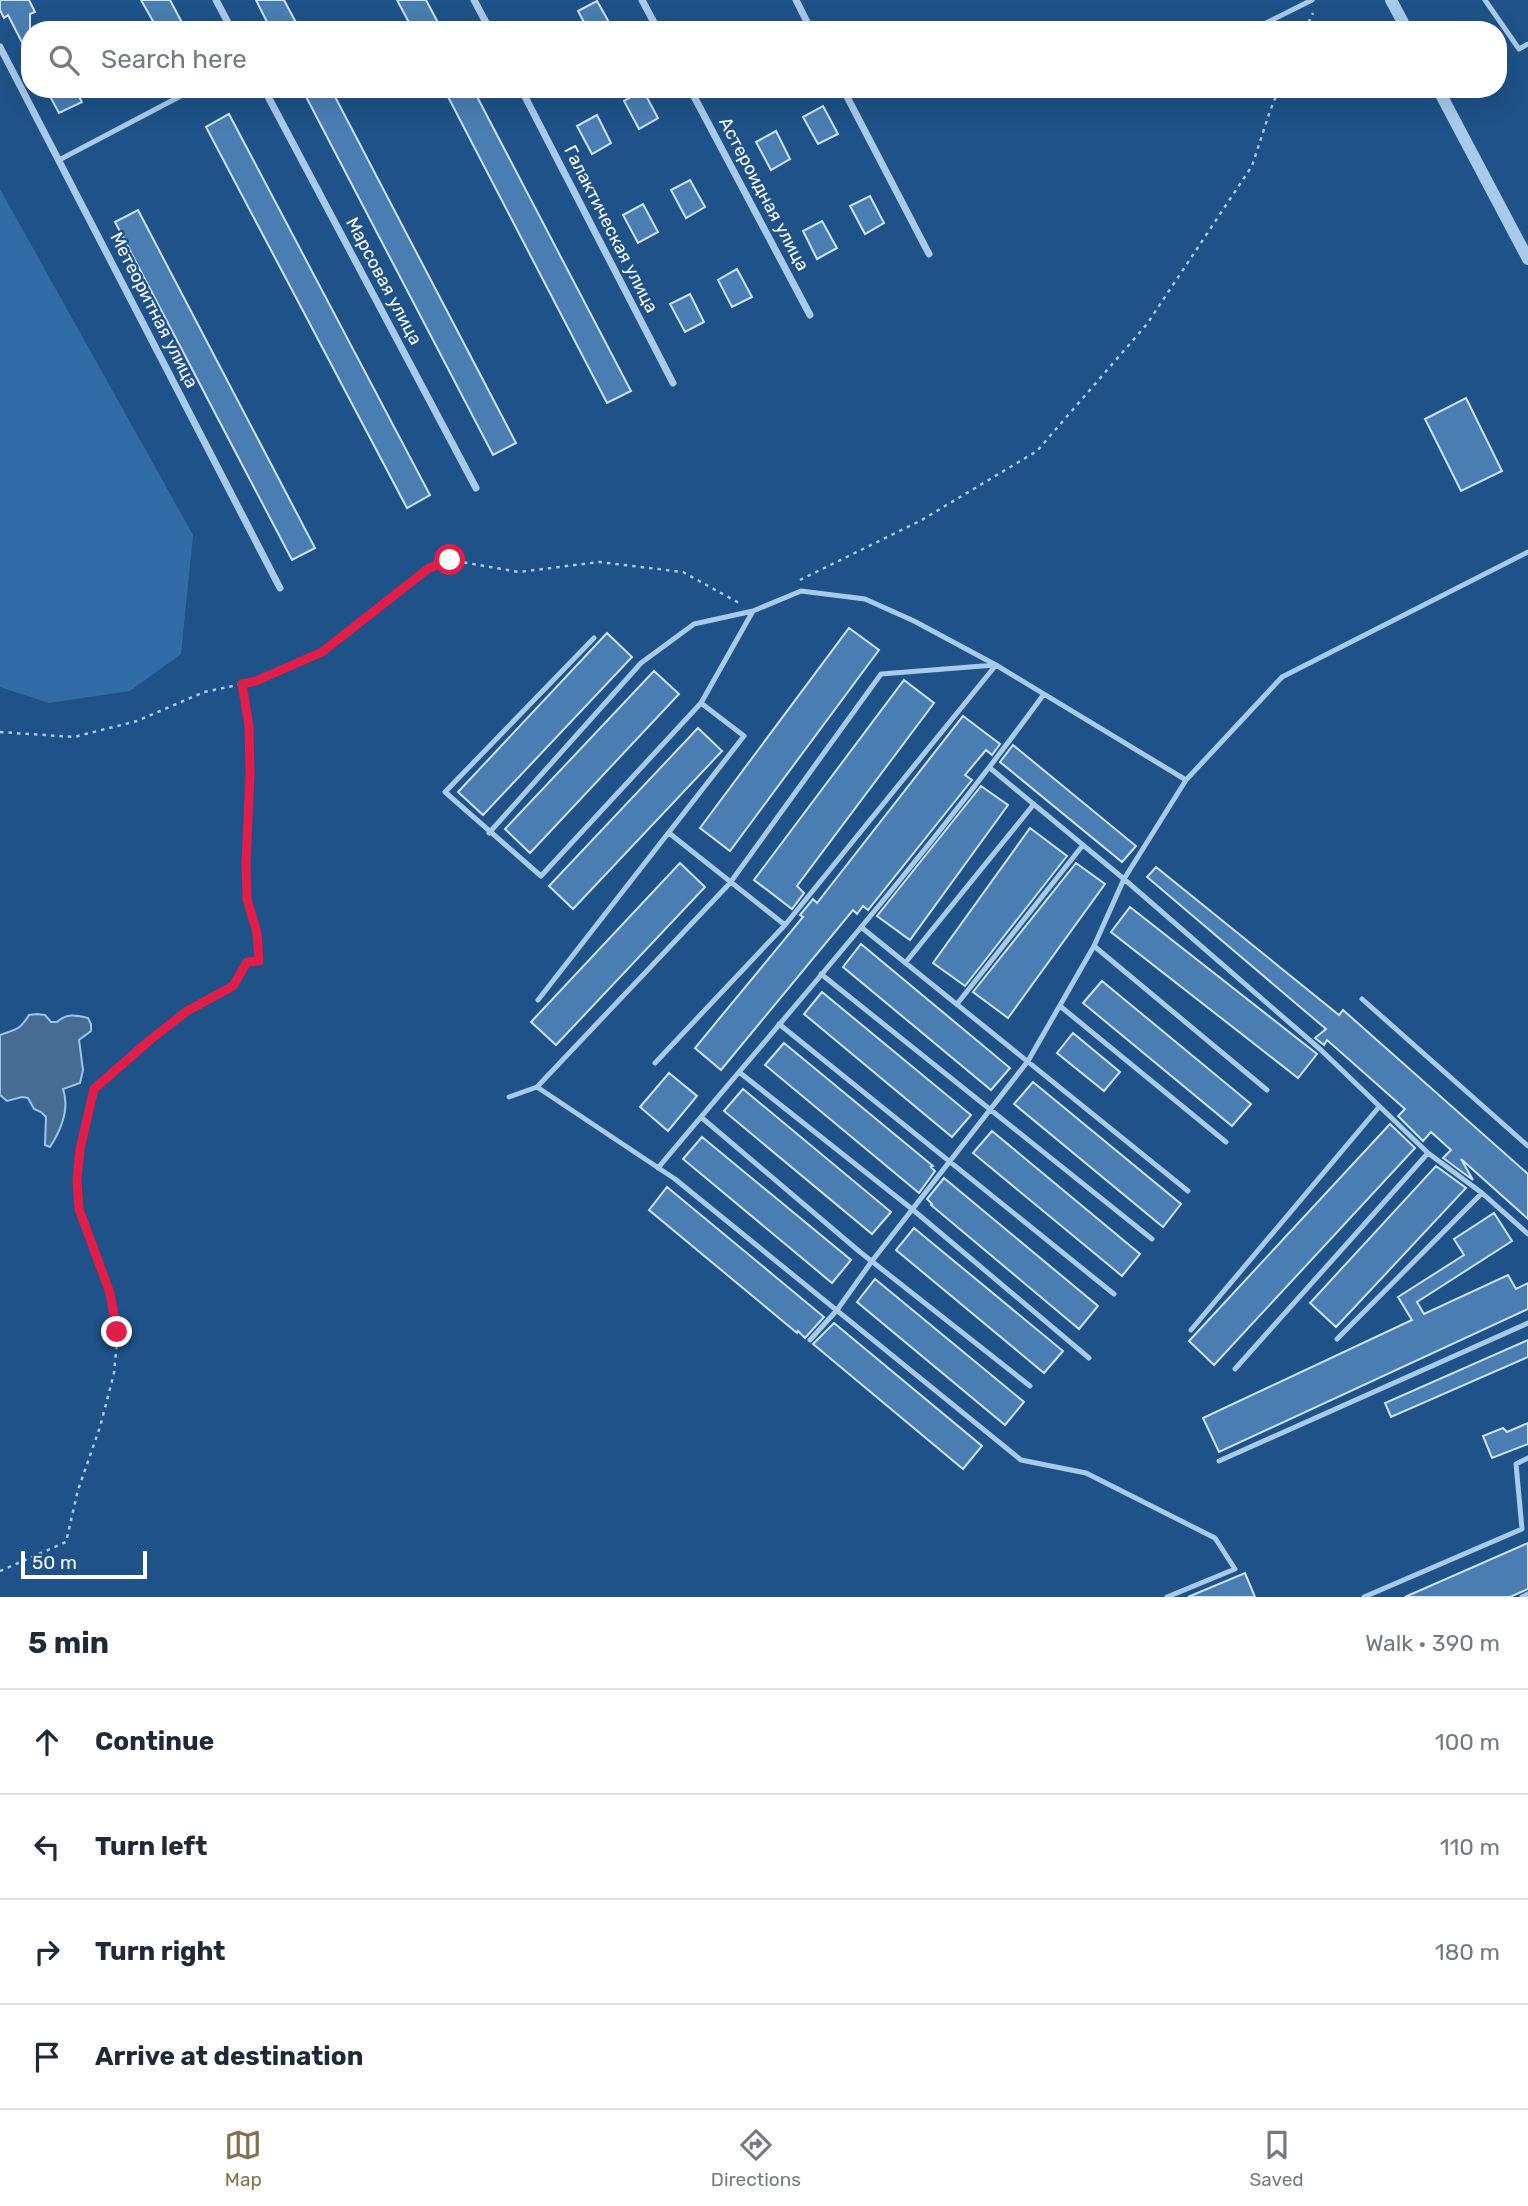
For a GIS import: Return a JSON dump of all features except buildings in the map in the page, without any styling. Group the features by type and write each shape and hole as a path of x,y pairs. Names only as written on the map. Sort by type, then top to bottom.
{"street":[{"path":"216,0 227,21"},
{"path":"474,0 485,21"},
{"path":"642,0 653,21"},
{"path":"796,0 806,21"},
{"path":"1391,0 1402,21"},
{"name":"Метеоритная улица","path":"0,47 21,87"},
{"name":"Метеоритная улица","path":"27,98 280,588"},
{"name":"Марсовая улица","path":"269,98 476,488"},
{"name":"Галактическая улица","path":"526,98 673,383"},
{"name":"Астероидная улица","path":"695,98 810,315"},
{"path":"848,98 929,254"},
{"path":"1443,98 1528,259"}],"lane":[{"path":"1270,21 1312,0"},
{"path":"1485,0 1500,21"},
{"path":"1507,32 1519,49 1528,44"},
{"path":"59,160 177,98"},
{"path":"810,1340 837,1310 1028,1060 1094,946 1124,879 1186,780 1282,677 1528,552"},
{"path":"489,833 641,663 694,624 752,611 801,591 865,599 914,621 996,665 1186,780"},
{"path":"594,638 445,792 541,876 701,703 752,611"},
{"path":"509,1097 537,1087 730,883 881,674 996,665"},
{"path":"654,1062 785,925 996,665"},
{"path":"658,1168 861,927 990,768 1044,694"},
{"path":"538,1000 744,736 701,703"},
{"path":"990,768 1124,879 1321,1050 1428,1153 1482,1193 1528,1234"},
{"path":"906,962 1034,804"},
{"path":"669,834 785,925"},
{"path":"957,1004 1083,845"},
{"path":"861,927 1188,1191"},
{"path":"1094,946 1267,1090"},
{"path":"821,974 1152,1239"},
{"path":"1362,999 1528,1146"},
{"path":"1060,1006 1226,1142"},
{"path":"779,1024 1114,1294"},
{"path":"739,1072 912,1209 1089,1358"},
{"path":"537,1087 675,1179 1021,1460 1086,1473 1215,1538 1235,1569 1167,1597"},
{"path":"1191,1330 1379,1107"},
{"path":"701,1117 872,1261 1030,1386"},
{"path":"1235,1369 1428,1153"},
{"path":"1337,1339 1482,1193"},
{"path":"1219,1461 1528,1323"},
{"path":"1364,1597 1525,1528 1516,1464 1528,1458"},
{"path":"1522,1597 1528,1594"}],"path":[{"path":"1310,21 1314,10"},
{"path":"794,584 920,521 1037,451 1155,313 1252,166 1275,98"},
{"path":"0,732 74,737 137,721 204,692 256,681 322,652 429,568 450,560 519,572 599,562 683,572 752,611"},
{"path":"0,1571 66,1542 78,1490 100,1427 114,1373 117,1332 110,1293 79,1209 77,1180 80,1149 94,1089 187,1011 233,986 247,962 259,961 257,933 247,899 249,726 242,684"}],"shaded area":[{"path":"0,189 193,535 181,654 130,691 49,703 0,687"},
{"path":"29,1015 45,1015 51,1022 68,1016 79,1016 88,1018 91,1024 91,1031 79,1040 83,1070 80,1083 63,1089 63,1119 50,1147 45,1145 46,1117 34,1109 28,1098 7,1101 0,1095 0,1035 20,1027"}],"route":[{"path":"117,1332 110,1293 79,1209 77,1180 85,1119 94,1089 117,1068 187,1011 233,986 247,962 259,961 257,933 247,899 249,726 242,684 256,681 322,652 429,568 450,560"}]}
